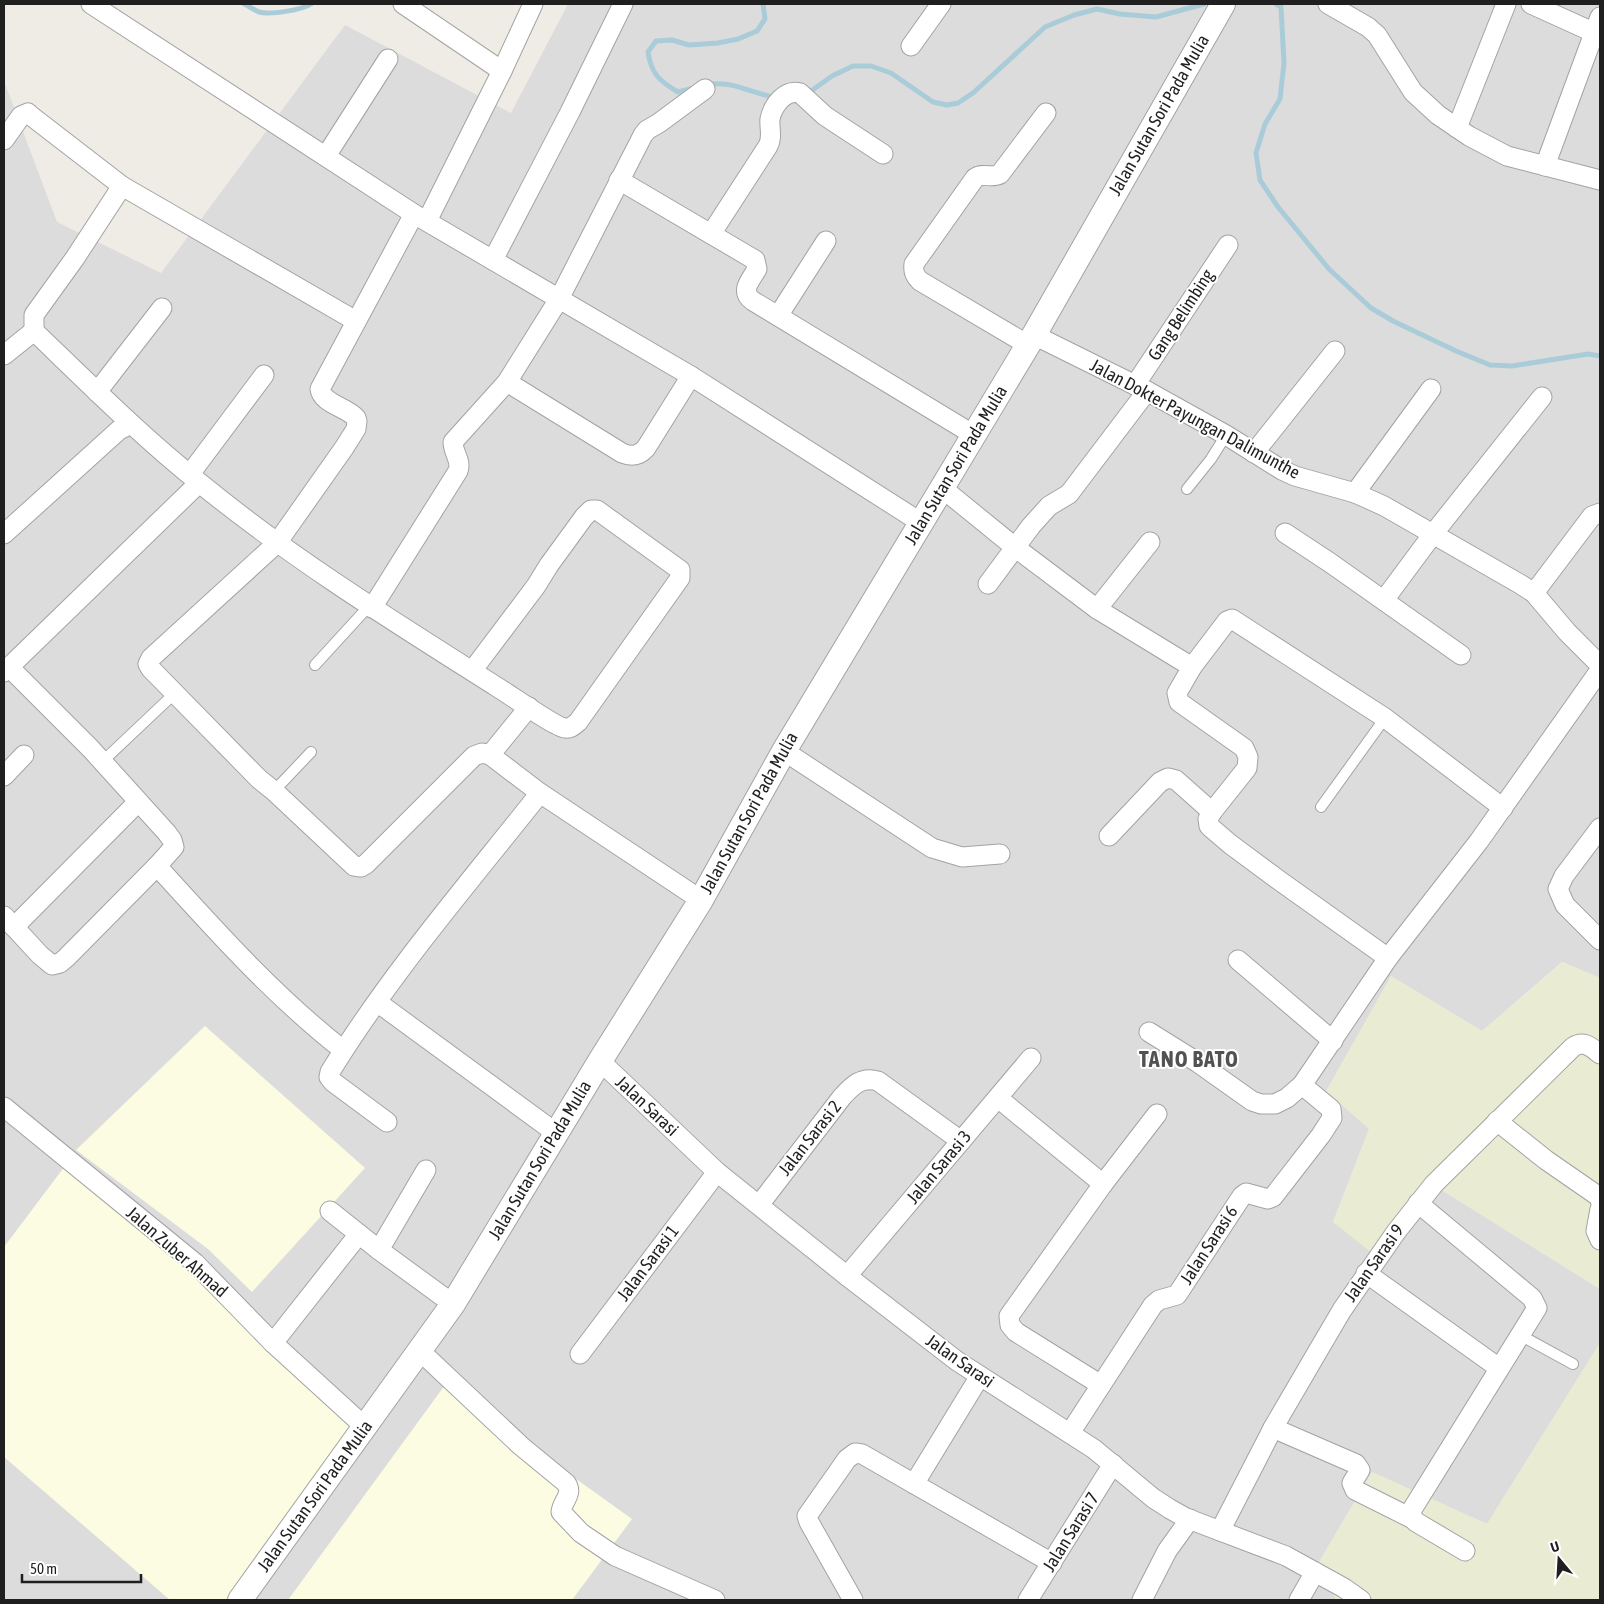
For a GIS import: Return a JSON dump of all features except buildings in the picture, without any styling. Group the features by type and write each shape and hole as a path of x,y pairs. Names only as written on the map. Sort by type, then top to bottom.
{"street":[{"path":"92,4 421,218 691,376 920,522"},
{"path":"403,4 502,71"},
{"path":"533,4 502,71 421,218 356,321 323,381 320,391 323,397 354,415 357,421 356,429 334,465 277,543 151,658 148,664 259,779 354,866 361,867 366,864 474,756 482,753 490,755 540,792 701,900"},
{"path":"493,260 570,112 623,4"},
{"path":"911,46 941,4"},
{"path":"1328,4 1368,27 1377,35 1413,92 1438,115 1456,128 1507,156 1600,180"},
{"path":"1456,128 1506,4"},
{"path":"1531,4 1598,25 1545,166"},
{"name":"Jalan Sutan Sori Pada Mulia","path":"240,1600 453,1304 600,1061 701,900 784,751 1031,340 1218,12"},
{"path":"326,156 388,59"},
{"path":"371,607 458,471 459,464 454,449 454,442 507,382 559,299 619,180 647,130 705,89"},
{"path":"711,234 768,146 771,134 770,119 774,108 780,100 792,93 800,94 806,98 825,116 883,154"},
{"path":"4,140 20,116 28,113 122,186 356,321"},
{"name":"Jalan Dokter Payungan Dalimunthe","path":"1046,113 1000,174 992,177 982,175 975,178 914,264 913,270 920,281 1031,340 1141,388 1226,435 1282,470 1295,476 1355,493 1384,506 1534,593 1567,632 1600,666"},
{"path":"619,180 757,262 758,268 746,287 746,295 753,301 974,435"},
{"path":"122,186 34,316 34,331 131,424 194,478 277,543 371,607 558,725 565,728 573,726 680,578 681,573 678,567 597,510 591,510 472,670"},
{"path":"778,316 826,241"},
{"name":"Gang Belimbing","path":"988,584 1031,526 1049,506 1069,494 1141,388 1228,244"},
{"path":"97,392 162,308"},
{"path":"4,355 34,331"},
{"path":"1254,453 1335,351"},
{"path":"138,802 9,921 52,965 66,958 173,849 173,843 166,832 102,762 7,670 194,478 264,375"},
{"path":"507,382 622,453 632,456 640,454 646,448 691,376"},
{"path":"1355,493 1431,389"},
{"path":"1384,600 1433,534 1542,397"},
{"path":"4,534 119,430 131,424"},
{"path":"942,488 1016,548 1097,609 1192,667"},
{"path":"1534,593 1592,516 1600,513"},
{"path":"1285,533 1461,655"},
{"path":"1097,609 1150,542"},
{"path":"1388,958 1230,844 1209,826 1208,818 1247,768 1248,757 1244,748 1179,702 1177,693 1192,667 1227,621 1232,619 1385,718 1504,808"},
{"path":"1149,1032 1197,1062 1252,1101 1262,1104 1275,1104 1288,1098 1302,1085 1388,958 1504,808 1600,670"},
{"path":"490,755 529,706"},
{"path":"784,751 932,848 962,857 1000,854"},
{"path":"4,776 24,755"},
{"path":"1109,836 1165,779 1176,780 1212,812"},
{"path":"387,1122 331,1080 330,1072 377,1002 428,934 540,792"},
{"path":"1600,828 1564,876 1558,889 1565,905 1600,940"},
{"path":"157,866 227,943 283,998 343,1050"},
{"path":"1238,960 1333,1041"},
{"path":"377,1002 556,1133"},
{"name":"Jalan Sarasi 9","path":"1220,1531 1273,1428 1342,1310 1366,1273 1418,1203 1449,1168 1573,1047 1579,1044 1594,1049"},
{"name":"Jalan Sarasi 3","path":"846,1276 1031,1058"},
{"name":"Jalan Sarasi","path":"600,1061 717,1172 846,1276 956,1361 1070,1433 1113,1464 1153,1498 1170,1509 1190,1520 1286,1556 1344,1588 1361,1600"},
{"name":"Jalan Sarasi 2","path":"759,1205 842,1097 851,1087 867,1078 878,1081 961,1141"},
{"name":"Jalan Sarasi 6","path":"1070,1433 1153,1305 1160,1300 1176,1295 1242,1196 1246,1193 1268,1199 1273,1197 1321,1135 1332,1118 1331,1109 1302,1085"},
{"path":"998,1098 1103,1184"},
{"name":"Jalan Zuber Ahmad","path":"4,1107 194,1263 273,1343 365,1427"},
{"path":"1101,1385 1016,1332 1010,1325 1009,1316 1103,1184 1157,1114"},
{"path":"1498,1121 1546,1160 1598,1196 1600,1200"},
{"path":"379,1250 426,1170"},
{"name":"Jalan Sarasi 1","path":"580,1354 717,1172"},
{"path":"1413,1518 1412,1508 1537,1308 1532,1298 1418,1203"},
{"path":"1600,1209 1596,1231 1600,1240"},
{"path":"330,1212 453,1304"},
{"path":"273,1343 359,1234"},
{"path":"1366,1273 1499,1368"},
{"path":"420,1351 521,1446 566,1483 570,1488 570,1493 561,1508 561,1512 581,1533 615,1556 716,1600"},
{"path":"914,1484 980,1376"},
{"path":"1273,1428 1356,1464 1360,1470 1352,1483 1355,1490 1413,1518 1416,1522 1465,1551"},
{"path":"853,1600 807,1516 847,1459 855,1453 862,1454 1052,1563"},
{"name":"Jalan Sarasi 7","path":"1028,1600 1113,1464"},
{"path":"1142,1600 1166,1551 1190,1520"},
{"path":"1299,1600 1316,1572"}],"lane":[{"path":"1187,489 1226,435"},
{"path":"315,665 371,607"},
{"path":"102,762 175,693"},
{"path":"1321,807 1385,718"},
{"path":"274,791 312,752"},
{"path":"1520,1336 1573,1364"}],"shaded area":[{"path":"568,4 1600,4 1600,978 1562,962 1482,1031 1391,976 1369,1129 1333,1222 1437,1187 1600,1289 1600,1343 1487,1524 1372,1472 1319,1562 1336,1600 4,1600 4,81 57,222 161,273 345,25 511,113"},
{"path":"1563,962 1600,978 1600,1289 1437,1187 1372,1253 1333,1222 1369,1129 1326,1091 1391,976 1482,1031"},
{"path":"205,1026 365,1168 252,1292 208,1249 76,1150"},
{"path":"65,1166 193,1267 356,1425 226,1600 170,1600 4,1457 4,1247"},
{"path":"1600,1343 1600,1600 1336,1600 1319,1562 1372,1472 1487,1524"},
{"path":"445,1385 632,1519 572,1600 288,1600"}],"waterway":[{"path":"244,4 264,13 293,10 311,4"},
{"path":"694,88 678,92 657,76 651,66 648,52 656,41 672,40 689,45 718,43 738,39 757,31 765,19 763,4"},
{"path":"807,94 832,76 853,66 871,66 891,73 933,102 947,105 958,103 973,93 1045,27 1074,15 1097,9 1120,14 1156,17 1204,4"},
{"path":"1276,4 1281,7 1284,63 1280,99 1265,124 1256,153 1260,180 1278,207 1329,269 1371,308 1393,321 1490,365 1512,366 1588,354 1600,356"},
{"path":"707,85 725,84 776,97"}],"district":[{"name":"TANO BATO","path":"1189,1059"}]}
